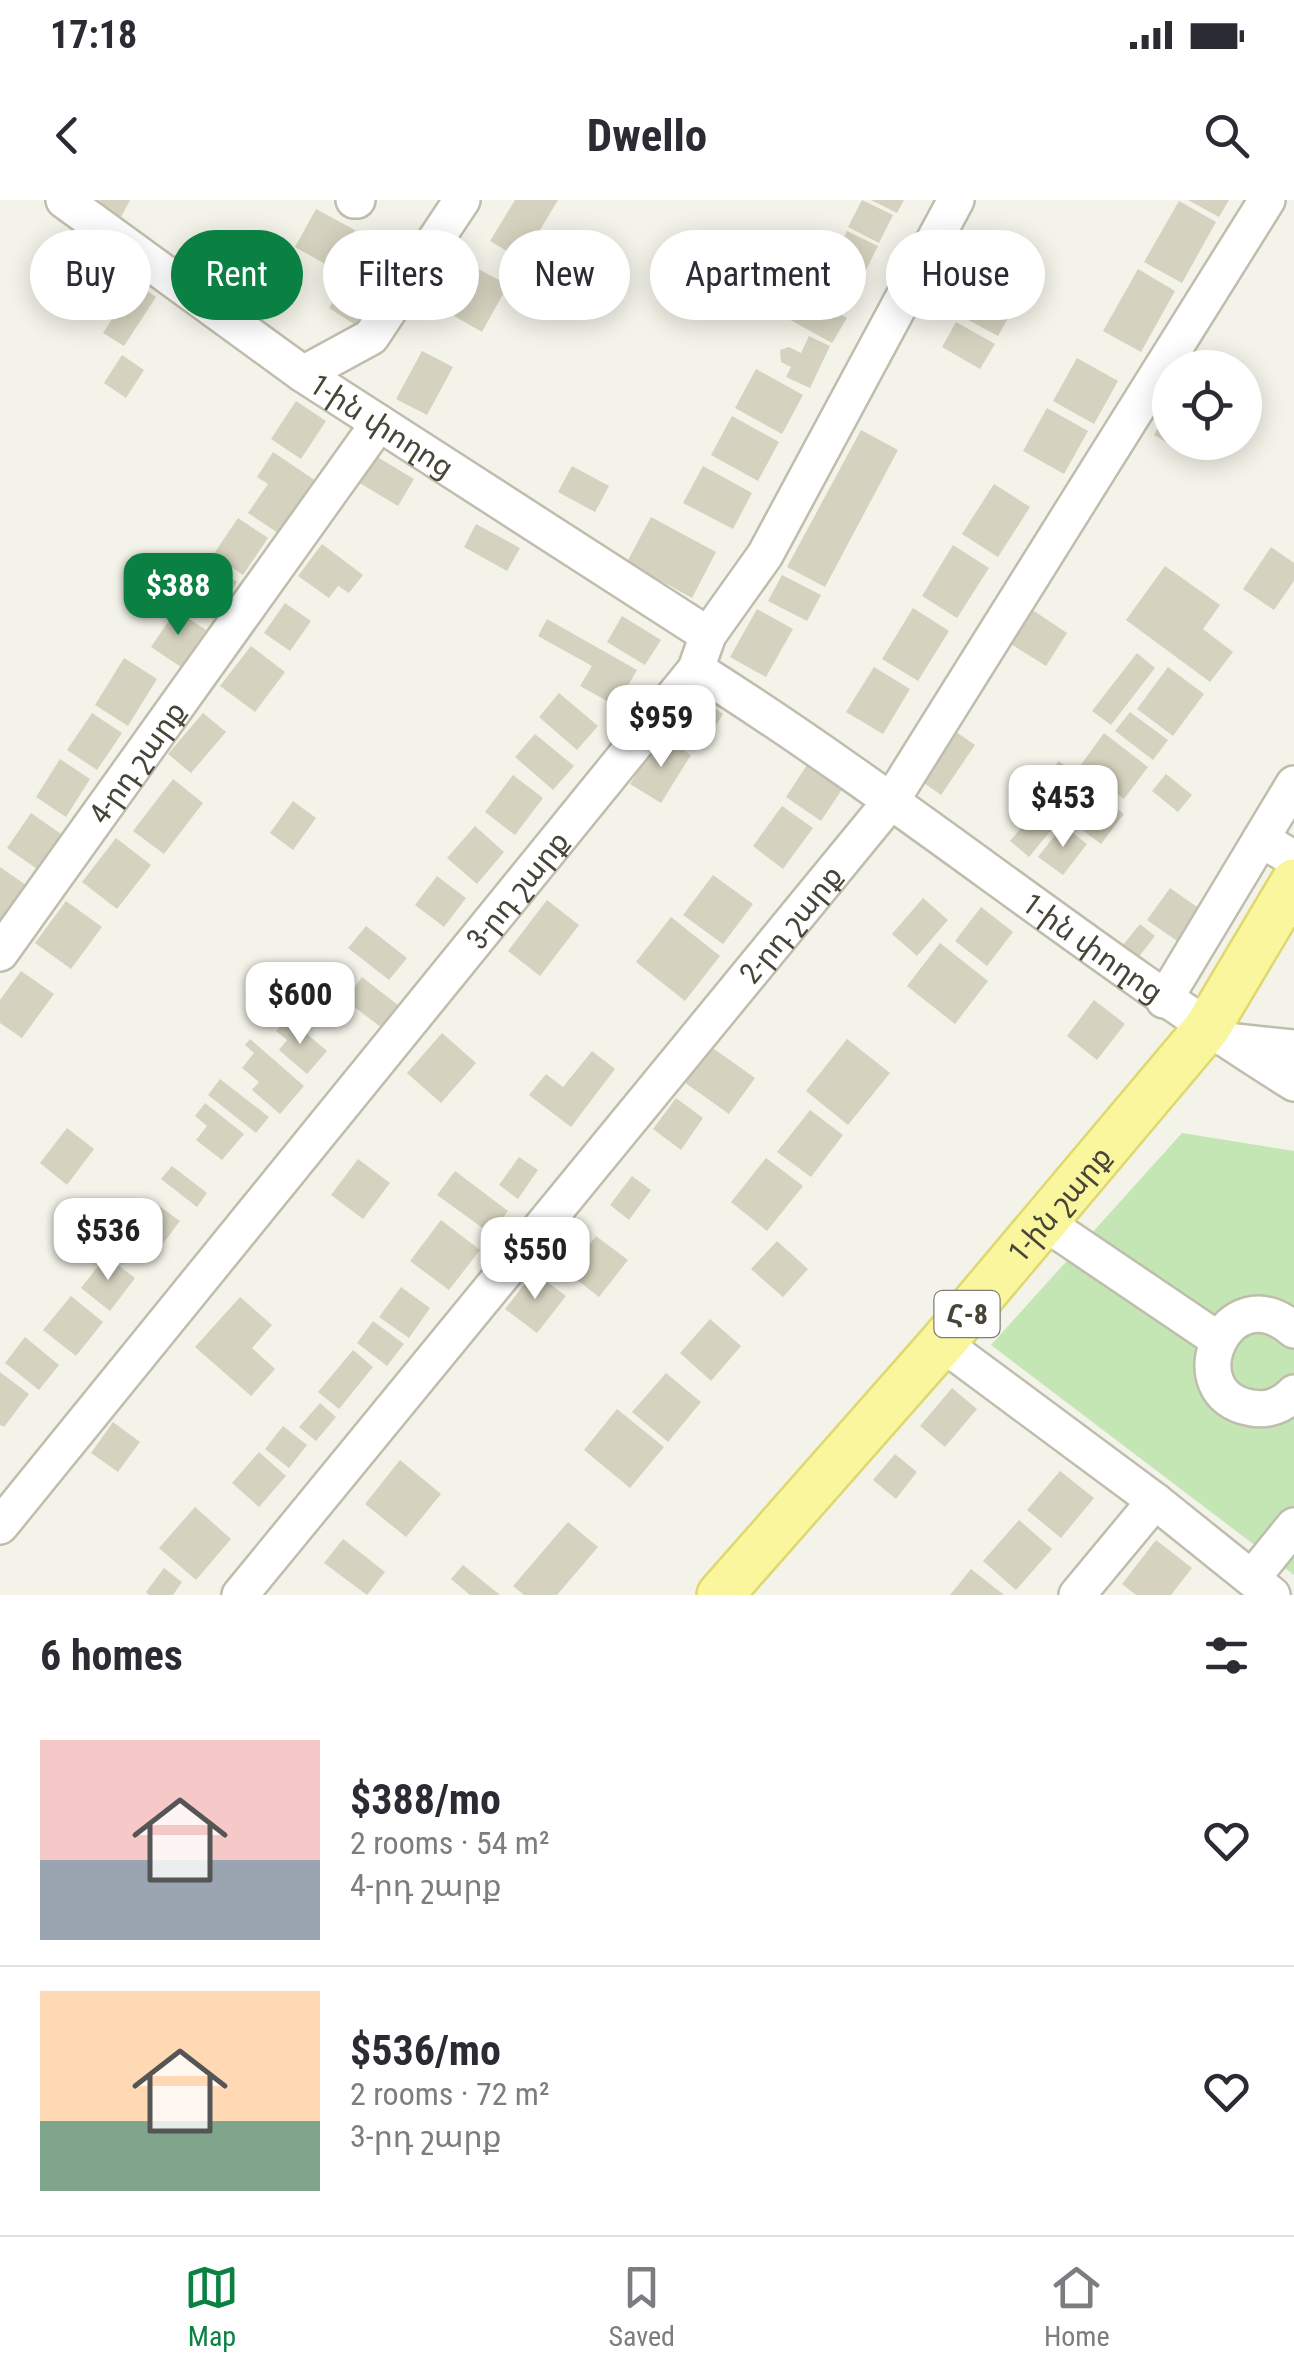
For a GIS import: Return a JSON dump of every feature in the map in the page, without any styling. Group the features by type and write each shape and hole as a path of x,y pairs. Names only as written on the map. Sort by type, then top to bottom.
{"main road":[{"name":"1-ին շարք","path":"720,1595 1044,1222 1218,1035 1294,882"}],"street":[{"name":"1-ին փողոց","path":"64,200 303,374 708,635"},
{"path":"303,374 371,337 462,200"},
{"name":"3-րդ շարք","path":"0,1526 696,669 708,635 765,555 956,200"},
{"name":"2-րդ շարք","path":"240,1595 890,801 1266,200"},
{"name":"4-րդ շարք","path":"0,953 379,423"},
{"name":"1-ին փողոց","path":"696,669 890,801 1164,1000 1294,1082"},
{"path":"1164,1000 1294,784"},
{"path":"1261,839 1294,859"},
{"path":"1218,1035 1294,1048"},
{"path":"1044,1222 1218,1339"},
{"path":"1294,1330 1270,1316 1255,1314 1227,1327 1218,1339 1212,1370 1228,1398 1257,1409 1273,1407 1294,1394"},
{"path":"942,1343 1155,1501 1262,1587 1294,1526"},
{"path":"1077,1595 1155,1501"}],"green space":[{"path":"1182,1133 1294,1151 1294,1575 991,1345"}],"building":[{"path":"100,200 130,200 121,217 97,204"},
{"path":"515,200 558,200 540,230 499,230 499,246 490,241"},
{"path":"862,200 893,215 879,243 866,236 866,230 848,227"},
{"path":"871,200 904,200 897,213"},
{"path":"1188,200 1229,200 1219,217"},
{"path":"1179,201 1216,222 1182,283 1144,262"},
{"path":"316,209 355,230 323,230 323,263 303,252 303,233"},
{"path":"866,240 878,246 866,270"},
{"path":"479,269 499,280 499,301 482,332 461,320 479,320"},
{"path":"1138,269 1175,291 1141,352 1103,331"},
{"path":"111,320 141,320 124,346 103,333"},
{"path":"790,320 846,320 832,343"},
{"path":"968,320 1007,320 998,336"},
{"path":"956,322 995,344 980,369 942,347"},
{"path":"809,336 830,346 810,388 786,377 791,367 781,362 780,350 789,347 801,353"},
{"path":"422,351 453,367 427,415 396,399"},
{"path":"122,355 144,370 126,398 104,383"},
{"path":"1077,358 1118,381 1094,424 1053,401"},
{"path":"756,369 803,395 782,434 735,408"},
{"path":"296,401 326,421 301,459 271,439"},
{"path":"1047,408 1088,431 1064,474 1023,451"},
{"path":"732,416 779,442 758,481 711,455"},
{"path":"861,430 898,450 825,587 787,567"},
{"path":"273,452 316,481 281,535 248,513 268,484 257,477"},
{"path":"374,455 414,479 398,506 358,482"},
{"path":"572,466 609,486 595,512 558,492"},
{"path":"703,466 752,493 733,529 683,503"},
{"path":"994,484 1030,507 998,557 962,534"},
{"path":"651,517 716,552 692,598 627,562"},
{"path":"238,518 268,538 243,575 213,555"},
{"path":"476,524 520,548 507,571 464,547"},
{"path":"322,544 363,575 349,593 338,586 329,598 298,576"},
{"path":"953,545 989,568 957,618 922,596"},
{"path":"1271,547 1294,563 1294,581 1274,610 1243,589"},
{"path":"207,562 237,582 213,619 182,600"},
{"path":"1165,566 1220,605 1203,629 1233,652 1210,682 1126,620"},
{"path":"782,575 821,595 807,621 768,601"},
{"path":"285,603 311,621 290,651 264,633"},
{"path":"1028,607 1067,633 1046,666 1006,641"},
{"path":"913,608 949,631 918,681 882,659"},
{"path":"757,609 793,629 766,677 730,657"},
{"path":"176,610 206,630 181,667 151,647"},
{"path":"622,616 661,640 645,665 607,642"},
{"path":"547,619 637,670 616,706 580,686 592,666 538,636"},
{"path":"251,646 285,672 255,712 220,686"},
{"path":"1137,653 1155,668 1111,725 1092,711"},
{"path":"124,658 157,679 128,726 95,705"},
{"path":"874,667 910,689 883,734 846,712"},
{"path":"1168,667 1204,694 1173,736 1137,709"},
{"path":"688,691 723,714 701,749 665,726"},
{"path":"559,693 598,726 577,750 539,717"},
{"path":"1130,712 1168,740 1153,760 1115,731"},
{"path":"92,713 122,733 97,770 67,750"},
{"path":"203,713 226,732 191,773 168,754"},
{"path":"955,731 975,745 941,795 921,781"},
{"path":"1104,733 1148,767 1124,799 1080,766"},
{"path":"535,734 574,766 553,790 515,757"},
{"path":"661,736 691,755 661,803 630,784"},
{"path":"60,759 90,779 66,817 36,797"},
{"path":"1059,761 1100,794 1079,820 1038,787"},
{"path":"807,765 843,788 821,821 786,797"},
{"path":"1166,774 1192,795 1178,812 1152,791"},
{"path":"513,775 543,798 515,835 485,812"},
{"path":"173,779 203,803 164,854 133,831"},
{"path":"1031,793 1061,818 1029,857 1010,841 1032,815 1020,806"},
{"path":"1104,799 1124,814 1101,844 1081,829"},
{"path":"293,801 316,818 293,850 270,833"},
{"path":"782,806 813,828 783,869 753,846"},
{"path":"31,813 61,834 37,869 7,848"},
{"path":"1063,825 1087,844 1063,875 1038,857"},
{"path":"475,826 504,852 477,884 447,858"},
{"path":"116,838 151,865 117,909 82,882"},
{"path":"0,867 26,885 0,923"},
{"path":"713,875 753,904 723,944 683,915"},
{"path":"437,876 466,898 444,927 415,905"},
{"path":"1170,888 1200,909 1177,941 1147,920"},
{"path":"923,898 948,920 917,956 892,934"},
{"path":"547,900 579,925 540,976 508,951"},
{"path":"66,901 102,927 71,969 35,943"},
{"path":"981,907 1013,932 987,966 955,941"},
{"path":"671,917 720,956 685,1001 636,962"},
{"path":"1140,924 1155,936 1134,963 1118,951"},
{"path":"366,926 407,958 389,980 348,948"},
{"path":"940,943 988,981 955,1024 907,986"},
{"path":"21,971 54,994 22,1038 0,1023 0,1000"},
{"path":"362,977 403,1009 386,1031 345,1000"},
{"path":"1094,1000 1125,1024 1097,1060 1067,1036"},
{"path":"288,1018 327,1051 307,1074 279,1050 287,1040 276,1031"},
{"path":"442,1033 476,1063 441,1103 407,1073"},
{"path":"250,1039 304,1086 280,1114 252,1090 259,1082 242,1068 254,1053 245,1045"},
{"path":"847,1039 890,1073 848,1125 806,1091"},
{"path":"710,1046 755,1078 729,1114 684,1082"},
{"path":"592,1051 615,1069 571,1127 529,1095 546,1074 563,1087"},
{"path":"220,1079 269,1117 256,1133 208,1095"},
{"path":"676,1098 703,1118 681,1150 653,1129"},
{"path":"205,1103 244,1134 222,1160 196,1140 207,1126 195,1116"},
{"path":"810,1110 843,1135 811,1177 777,1152"},
{"path":"67,1128 94,1149 67,1185 40,1163"},
{"path":"519,1157 538,1170 518,1199 499,1185"},
{"path":"766,1158 803,1186 767,1231 731,1202"},
{"path":"358,1159 390,1183 363,1219 331,1195"},
{"path":"172,1166 207,1193 197,1207 161,1179"},
{"path":"455,1171 508,1211 491,1234 437,1195"},
{"path":"632,1176 651,1190 629,1220 610,1205"},
{"path":"152,1201 180,1221 153,1257 126,1236"},
{"path":"441,1220 480,1250 449,1290 410,1261"},
{"path":"596,1236 628,1260 599,1297 568,1273"},
{"path":"777,1241 808,1269 783,1297 751,1269"},
{"path":"106,1256 135,1278 110,1311 81,1288"},
{"path":"534,1272 566,1296 537,1333 505,1309"},
{"path":"401,1287 430,1308 409,1338 379,1317"},
{"path":"71,1296 103,1322 76,1356 43,1330"},
{"path":"240,1297 272,1325 252,1348 275,1369 251,1396 195,1347"},
{"path":"710,1319 741,1346 711,1381 680,1353"},
{"path":"373,1321 404,1344 387,1366 357,1343"},
{"path":"25,1337 59,1365 39,1390 5,1363"},
{"path":"353,1350 373,1367 339,1409 318,1392"},
{"path":"0,1372 29,1394 4,1427 0,1425"},
{"path":"666,1373 701,1402 668,1442 632,1412"},
{"path":"952,1388 977,1409 945,1447 920,1426"},
{"path":"320,1403 336,1417 316,1441 299,1427"},
{"path":"617,1409 664,1447 630,1488 584,1450"},
{"path":"113,1422 140,1442 118,1472 91,1453"},
{"path":"283,1426 307,1445 289,1468 265,1449"},
{"path":"259,1452 286,1476 259,1507 232,1483"},
{"path":"895,1454 917,1472 896,1499 873,1480"},
{"path":"400,1460 441,1494 406,1537 365,1504"},
{"path":"1060,1471 1094,1498 1061,1538 1027,1510"},
{"path":"195,1507 231,1539 196,1580 159,1548"},
{"path":"1019,1520 1052,1549 1016,1590 983,1561"},
{"path":"568,1522 598,1547 557,1595 524,1595 513,1586"},
{"path":"343,1539 385,1572 367,1595 324,1563"},
{"path":"1156,1540 1192,1568 1171,1595 1136,1595 1122,1584"},
{"path":"463,1565 500,1595 470,1595 451,1579"},
{"path":"164,1568 182,1582 173,1595 149,1595 146,1592"},
{"path":"971,1569 1004,1595 950,1595"}]}
